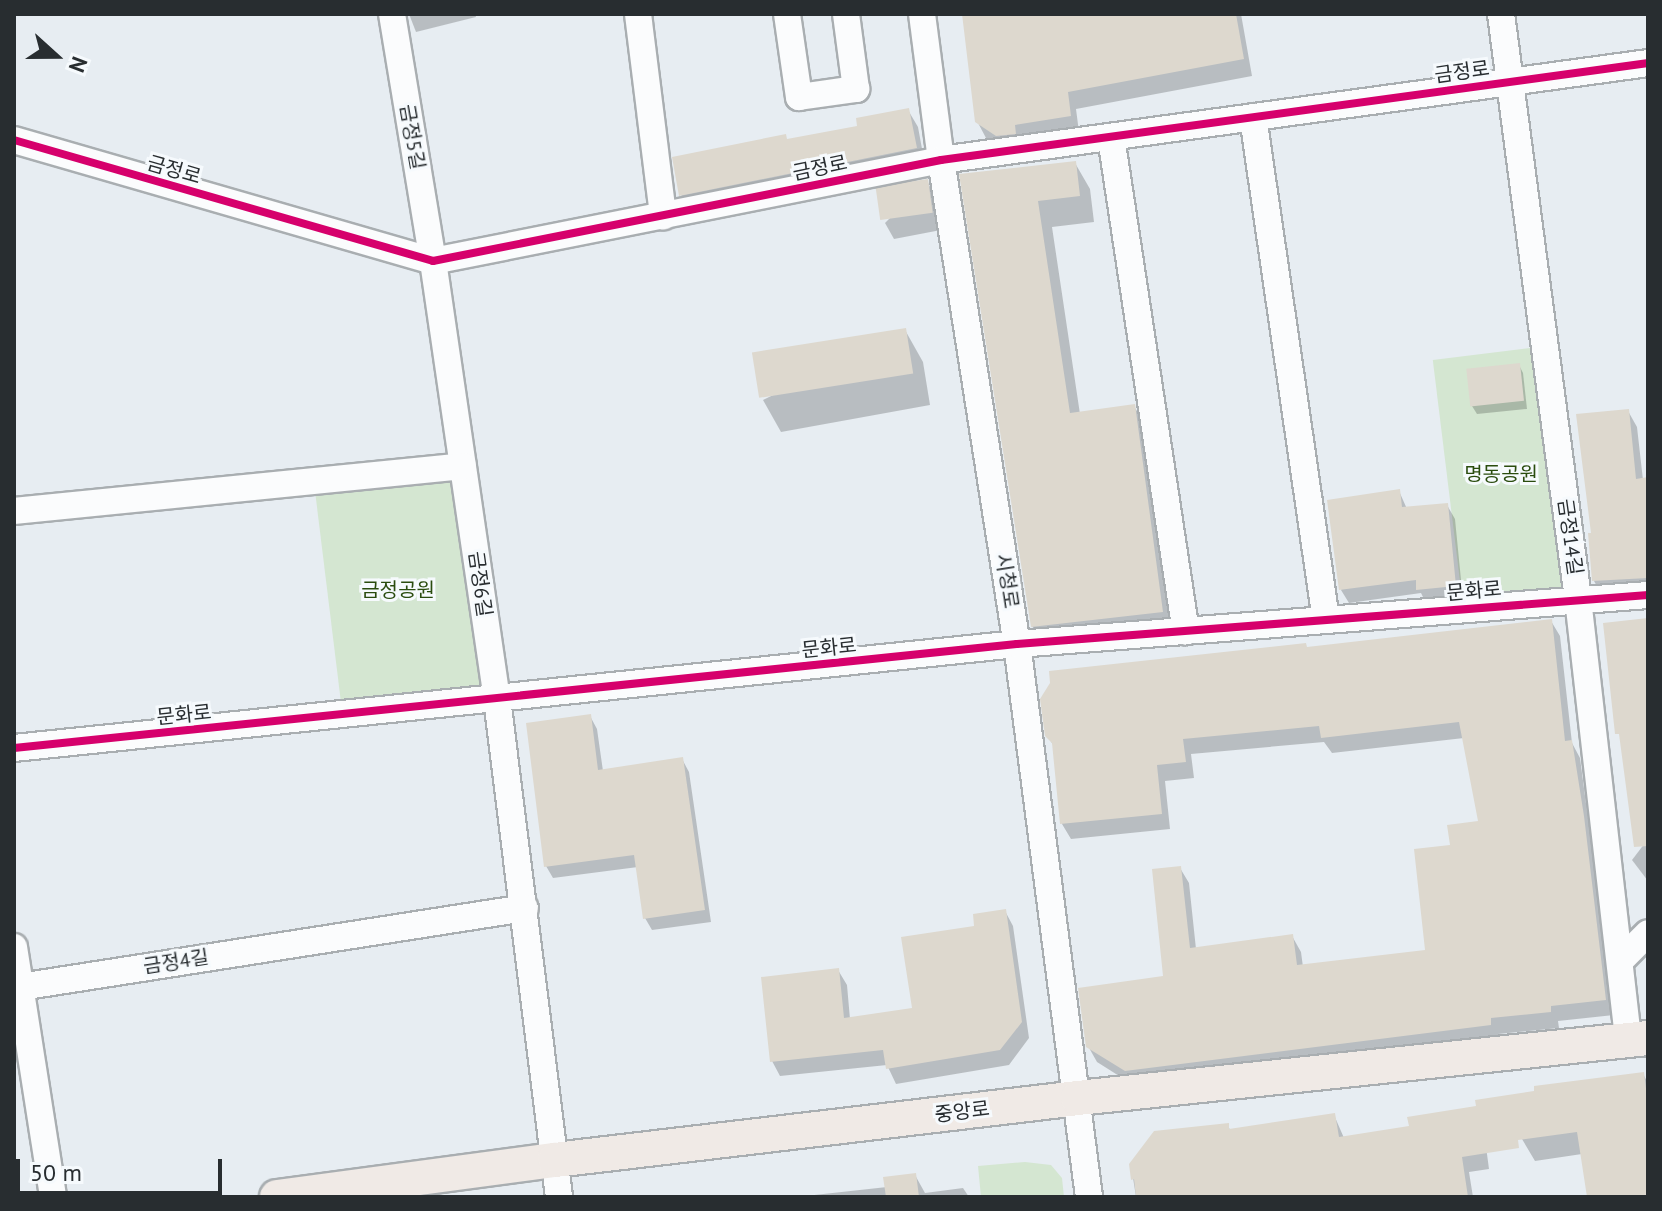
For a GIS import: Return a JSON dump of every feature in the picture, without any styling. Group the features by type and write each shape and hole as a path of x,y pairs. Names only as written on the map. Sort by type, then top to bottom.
{"main road":[{"name":"중앙로","path":"277,1197 555,1160 1078,1098 1638,1039"}],"street":[{"name":"금정5길","path":"392,14 433,261"},
{"path":"638,14 663,216"},
{"path":"787,14 799,97 856,89 846,14"},
{"name":"시청로","path":"922,14 941,160 1017,644 1089,1197"},
{"name":"금정14길","path":"1501,14 1578,599 1621,960 1638,1039"},
{"name":"금정로","path":"14,140 433,261 941,160 1648,63"},
{"path":"1253,117 1326,620"},
{"path":"1111,137 1186,631"},
{"name":"금정6길","path":"433,261 497,699 559,1197"},
{"path":"14,511 463,466"},
{"name":"문화로","path":"14,748 1017,644 1648,595"},
{"name":"금정4길","path":"20,987 525,908"},
{"path":"1621,960 1648,933"},
{"path":"14,947 53,1197"}],"green space":[{"name":"명동공원","path":"1538,347 1568,588 1462,601 1433,360"},
{"name":"금정공원","path":"457,474 484,690 342,708 315,491"},
{"path":"1025,1162 1051,1165 1062,1178 1064,1197 981,1197 978,1166"}],"building":[{"path":"962,14 1236,14 1244,59 1068,92 1071,116 1015,125 1016,134 996,136 975,122"},
{"path":"909,108 917,148 679,196 672,157 786,134 787,139 857,126 856,118"},
{"path":"1076,161 1080,196 1038,201 1070,413 1135,404 1163,612 1031,627 959,174"},
{"path":"928,179 933,213 880,220 876,186"},
{"path":"906,328 913,373 759,398 752,352"},
{"path":"1520,363 1524,401 1470,406 1466,369"},
{"path":"1629,409 1636,479 1648,477 1648,578 1592,581 1588,533 1591,533 1576,414"},
{"path":"1400,489 1402,507 1448,503 1456,586 1416,590 1416,580 1339,590 1327,500"},
{"path":"1648,618 1648,846 1634,847 1619,734 1615,734 1603,623"},
{"path":"1552,619 1565,741 1572,740 1606,1000 1551,1006 1551,1012 1491,1018 1491,1025 1125,1071 1086,1047 1078,988 1163,976 1152,869 1181,866 1190,948 1293,934 1297,965 1425,950 1414,849 1450,845 1447,825 1478,821 1459,722 1321,738 1319,726 1183,739 1186,762 1157,765 1162,814 1060,824 1052,743 1045,736 1040,699 1050,683 1049,671 1306,643 1307,647"},
{"path":"591,714 598,770 683,757 705,910 643,919 634,855 544,867 526,723"},
{"path":"1006,909 1022,1022 1000,1050 886,1069 883,1050 770,1062 761,977 839,968 844,1018 912,1008 901,937 974,926 973,914"},
{"path":"1644,1072 1648,1105 1648,1197 1587,1197 1577,1132 1518,1140 1519,1148 1462,1157 1468,1197 1136,1197 1134,1179 1131,1180 1129,1164 1154,1131 1229,1123 1229,1129 1335,1113 1339,1137 1409,1126 1407,1117 1476,1106 1475,1100 1534,1091 1534,1086"},
{"path":"916,1173 919,1197 886,1197 883,1177"}],"cycle path":[{"path":"14,140 433,261 941,160 1648,63"},
{"path":"14,748 1017,644 1648,595"}]}
